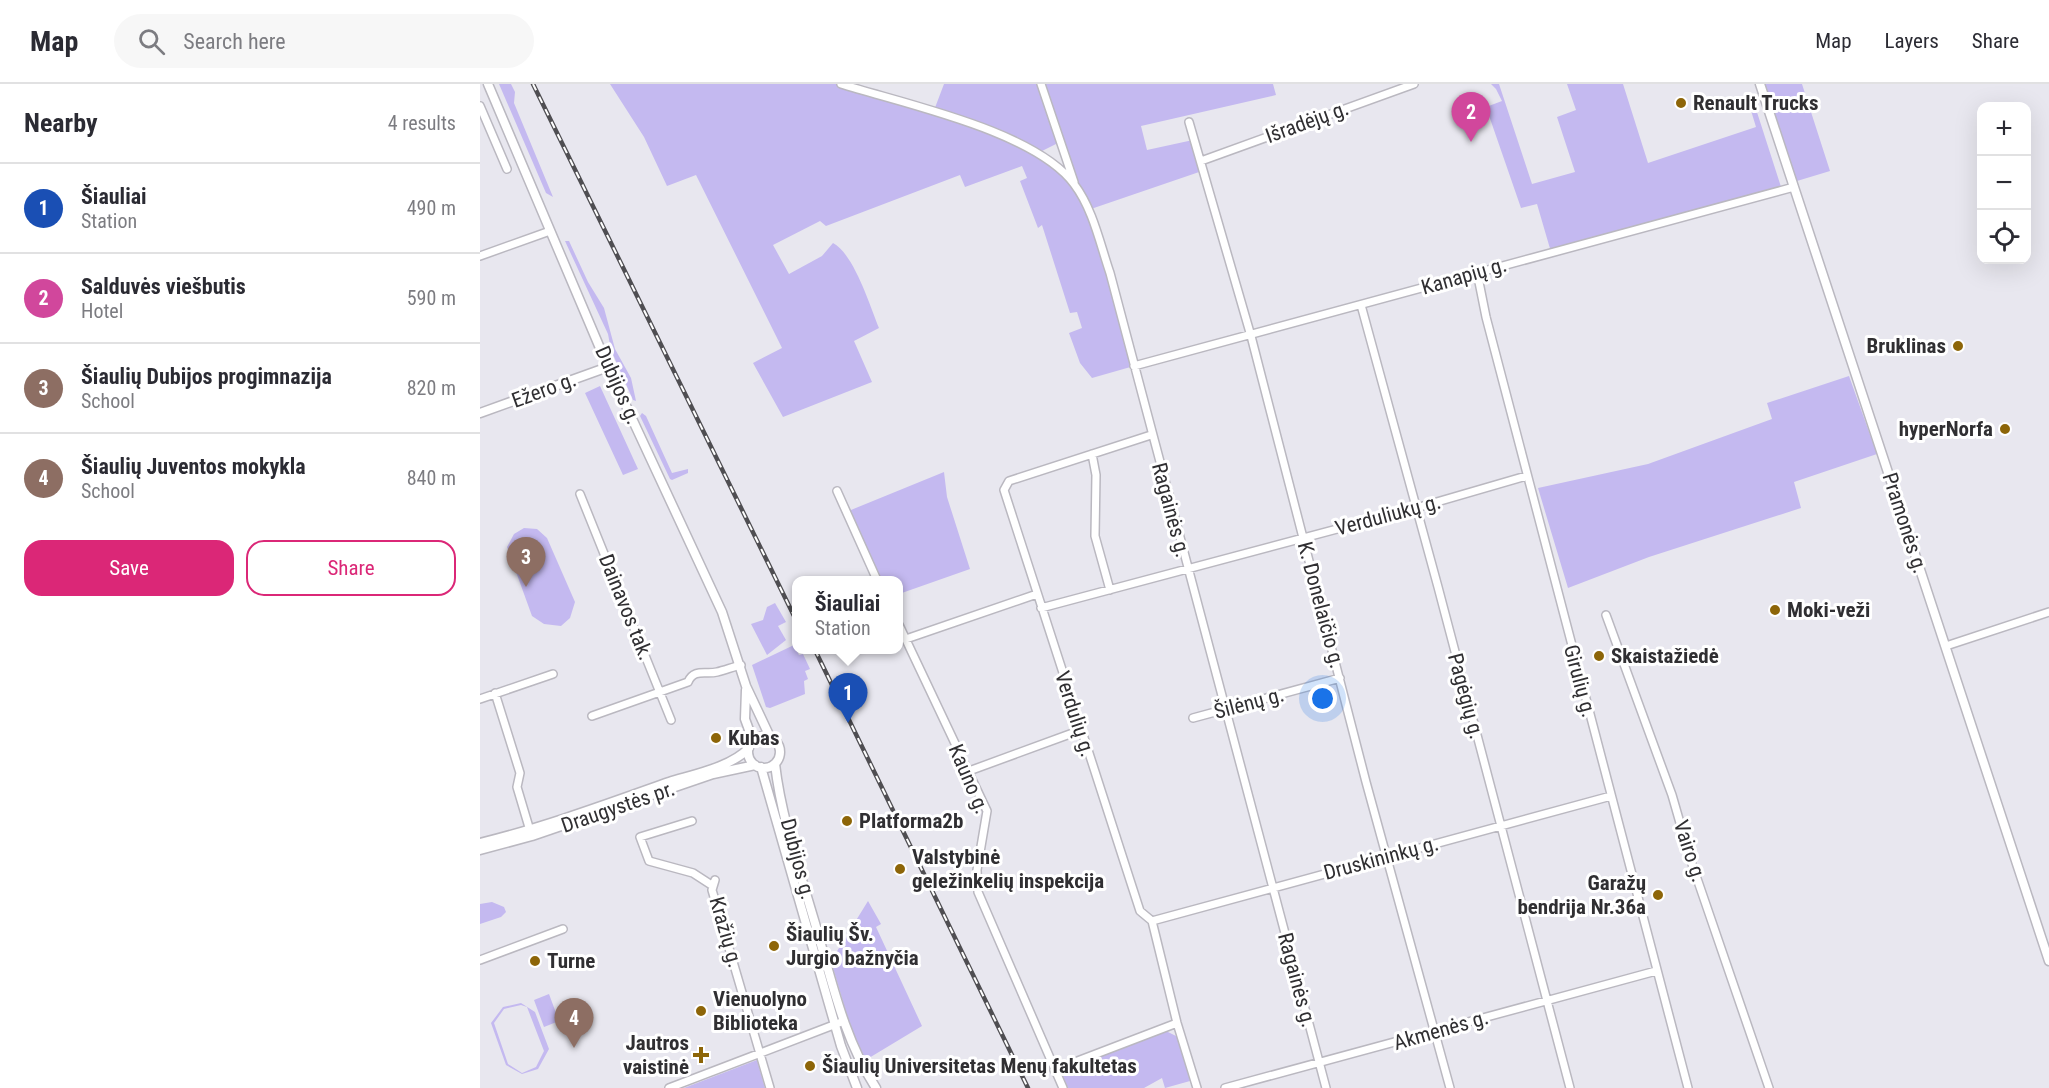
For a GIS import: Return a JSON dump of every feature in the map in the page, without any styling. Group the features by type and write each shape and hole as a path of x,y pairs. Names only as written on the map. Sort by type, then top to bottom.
{"main road":[{"name":"Dubijos g.","path":"488,84 608,367 723,612 746,686 770,737"},
{"name":"Pramonės g.","path":"1760,84 2049,962"},
{"name":"Ežero g.","path":"480,413 608,367"},
{"name":"Dubijos g.","path":"746,686 745,719 751,745"},
{"path":"762,736 770,737 776,741 780,750 775,764 758,766 749,757 751,745 762,736"},
{"name":"Draugystės pr.","path":"480,843 531,833 740,758 751,745"},
{"name":"Dubijos g.","path":"775,764 789,829 857,1088"},
{"name":"Dubijos g.","path":"758,766 839,1022 876,1088"},
{"name":"Draugystės pr.","path":"480,850 713,774 758,766"}],"street":[{"name":"Ragainės g.","path":"841,84 981,127 1039,152 1074,184 1098,236 1326,1088"},
{"path":"1041,84 1074,184"},
{"name":"Išradėjų g.","path":"1201,161 1414,84"},
{"path":"480,106 507,169"},
{"name":"K. Donelaičio g.","path":"1189,122 1251,336 1450,1088"},
{"name":"Kanapių g.","path":"1134,366 1794,187"},
{"path":"480,256 550,231"},
{"name":"Girulių g.","path":"1477,272 1527,476 1656,971 1689,1088"},
{"name":"Pagėgių g.","path":"1360,305 1570,1088"},
{"name":"Verdulių g.","path":"1151,435 1009,481 1005,486 1036,594 1140,911 1152,921 1177,1023 1197,1088"},
{"path":"1092,454 1096,476 1095,536 1110,590"},
{"name":"Verduliukų g.","path":"1041,608 1527,476"},
{"path":"837,491 875,576"},
{"name":"Dainavos tak.","path":"580,494 671,720"},
{"path":"906,639 1036,594"},
{"path":"1946,646 2049,612"},
{"name":"Vairo g.","path":"1606,615 1672,795 1691,861 1769,1088"},
{"name":"Kauno g.","path":"903,633 987,811 977,870 978,892 1063,1088"},
{"path":"592,716 688,682 692,675 701,671 714,673 741,665"},
{"path":"480,699 553,674"},
{"name":"Šilėnų g.","path":"1193,718 1340,678"},
{"path":"495,693 520,773 517,787 531,833"},
{"path":"969,771 1081,730"},
{"name":"Druskininkų g.","path":"1152,921 1611,796"},
{"name":"Kražių g.","path":"692,821 640,837 641,842 649,861 693,873 714,883 712,890 719,906 770,1088"},
{"path":"480,960 563,928"},
{"name":"Akmenės g.","path":"1225,1088 1656,971"},
{"path":"669,1088 839,1022"},
{"path":"1054,1070 1177,1023"}],"shaded area":[{"path":"499,84 511,84 515,92 514,103 553,197 546,193"},
{"path":"610,84 841,84 933,113 944,84 1273,84 1276,95 1141,126 1147,150 1193,140 1205,170 1088,210 1098,236 1134,366 1092,378 1080,363 1069,333 1082,328 1077,312 1070,313 1042,225 1038,228 1020,181 1027,178 1022,166 965,187 960,175 826,226 820,221 773,245 789,274 822,256 833,243 841,249 860,281 879,328 854,341 872,382 783,417 753,363 782,348 696,175 667,186 644,137","holes":["1060,142 1073,183 1040,152"]},
{"path":"1491,84 1499,84 1532,184 1575,172 1557,117 1576,110 1567,84 1623,84 1648,163 1756,127 1749,104 1755,106 1782,190 1551,252 1537,204 1521,208 1486,107 1502,101"},
{"path":"1765,84 1802,84 1830,171 1797,181"},
{"path":"565,241 569,241 588,282 604,308 615,349 631,378 636,401 633,400 611,350 608,334"},
{"path":"1849,376 1877,454 1794,482 1801,508 1649,557 1568,588 1538,488 1648,464 1772,419 1767,403"},
{"path":"600,386 638,469 623,475 585,393"},
{"path":"642,413 646,416 672,473 688,469 688,473 670,479 640,416"},
{"path":"944,472 947,497 970,569 903,593 903,576 875,576 846,512"},
{"path":"524,528 537,529 547,538 575,602 570,618 561,626 544,624 532,616 507,547 514,534"},
{"path":"775,603 786,622 778,626 786,640 767,655 751,624 763,620 767,607"},
{"path":"792,646 792,654 803,654 810,669 805,671 808,679 804,681 805,694 770,708 766,707 752,665"},
{"path":"868,901 881,924 876,927 922,1026 864,1061 853,1036 831,961"},
{"path":"492,902 504,907 506,912 501,917 480,924 480,904"},
{"path":"549,994 559,1021 544,1027 534,1000"},
{"path":"521,1003 535,1012 549,1049 538,1069 522,1074 506,1065 491,1023 503,1007","holes":["521,1005 527,1007 544,1051 536,1067 522,1073 508,1064 494,1023 504,1009"]},
{"path":"1166,1031 1178,1037 1190,1081 1165,1088 1162,1078 1144,1088 1068,1088 1062,1074 1065,1068"},
{"path":"757,1060 765,1088 684,1088"}],"railway":[{"path":"533,84 792,612"},
{"path":"817,654 1028,1088"}],"place":[{"name":"Renault Trucks","path":"1681,103"},
{"name":"Salduvės viešbutis","path":"1471,142"},
{"name":"Bruklinas","path":"1958,346"},
{"name":"hyperNorfa","path":"2005,429"},
{"name":"Šiaulių Dubijos progimnazija","path":"526,587"},
{"name":"Moki-veži","path":"1775,610"},
{"name":"Skaistažiedė","path":"1599,656"},
{"name":"Šiauliai","path":"848,723"},
{"name":"Kubas","path":"716,738"},
{"name":"Platforma2b","path":"847,821"},
{"name":"Valstybinė geležinkelių inspekcija","path":"900,869"},
{"name":"Garažų bendrija Nr.36a","path":"1658,895"},
{"name":"Šiaulių Šv. Jurgio bažnyčia","path":"774,946"},
{"name":"Turne","path":"535,961"},
{"name":"Vienuolyno Biblioteka","path":"701,1011"},
{"name":"Šiaulių Juventos mokykla","path":"574,1048"},
{"name":"Jautros vaistinė","path":"701,1055"},
{"name":"Šiaulių Universitetas Menų fakultetas","path":"810,1066"}]}
